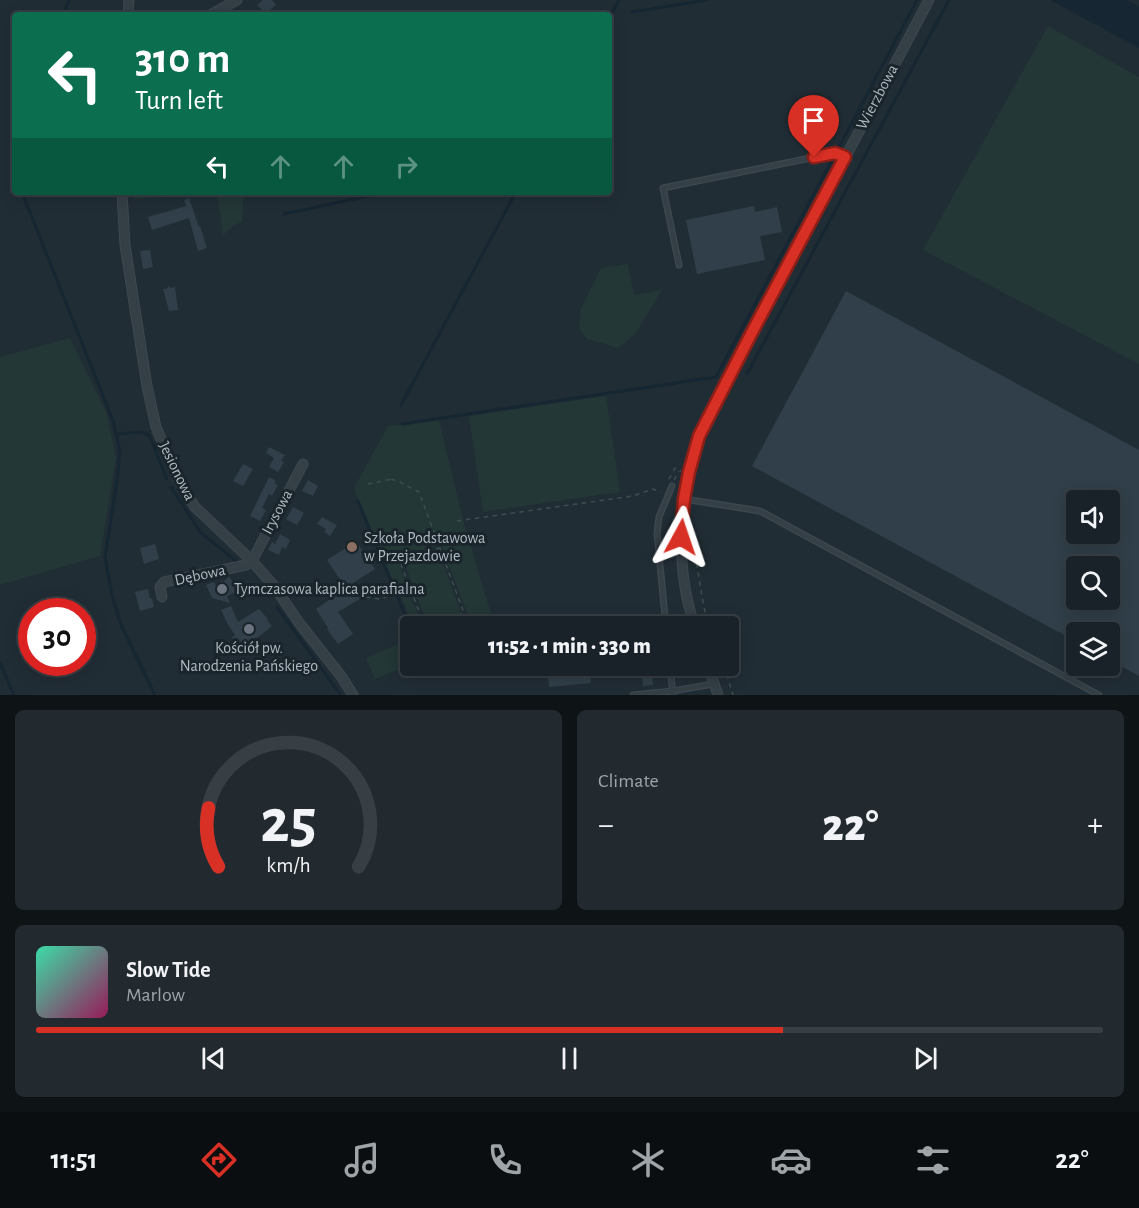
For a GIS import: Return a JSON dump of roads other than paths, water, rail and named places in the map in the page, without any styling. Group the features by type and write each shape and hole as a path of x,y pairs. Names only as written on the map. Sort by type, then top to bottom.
{"street":[{"path":"215,12 237,0"},
{"name":"Wierzbowa","path":"692,616 681,562 681,537 684,499 699,436 929,0"},
{"name":"Jesionowa","path":"122,195 125,245 145,377 156,427 184,492 195,507 274,586 353,695"},
{"name":"Irysowa","path":"250,560 303,464"},
{"name":"Dębowa","path":"162,597 160,587 164,582 246,565 250,560"},
{"path":"711,676 718,695"}],"lane":[{"path":"679,266 663,188 835,153 845,157"},
{"path":"665,616 657,533 659,517 672,486"},
{"path":"684,499 760,511 1099,695"},
{"path":"671,676 673,693"},
{"path":"633,695 673,693 714,684"}],"water":[{"path":"1050,0 1128,0 1139,6 1139,48"}],"waterway":[{"path":"64,12 69,0"},
{"path":"612,13 619,0"},
{"path":"632,12 706,0"},
{"path":"838,149 917,0"},
{"path":"747,374 949,0"},
{"path":"402,424 716,377 832,160"},
{"path":"23,195 113,421 120,451 105,557 112,595 121,625 155,695"},
{"path":"284,214 373,195"},
{"path":"401,405 514,195"},
{"path":"116,434 142,432 149,435 167,479"},
{"path":"171,487 201,533 236,561"},
{"path":"358,501 406,616"},
{"path":"277,607 340,694"},
{"path":"0,663 14,695"}],"place":[{"name":"Szkoła Podstawowa w Przejazdowie","path":"352,547"},
{"name":"Tymczasowa kaplica parafialna","path":"222,589"},
{"name":"Kościół pw. Narodzenia Pańskiego","path":"249,629"}]}
